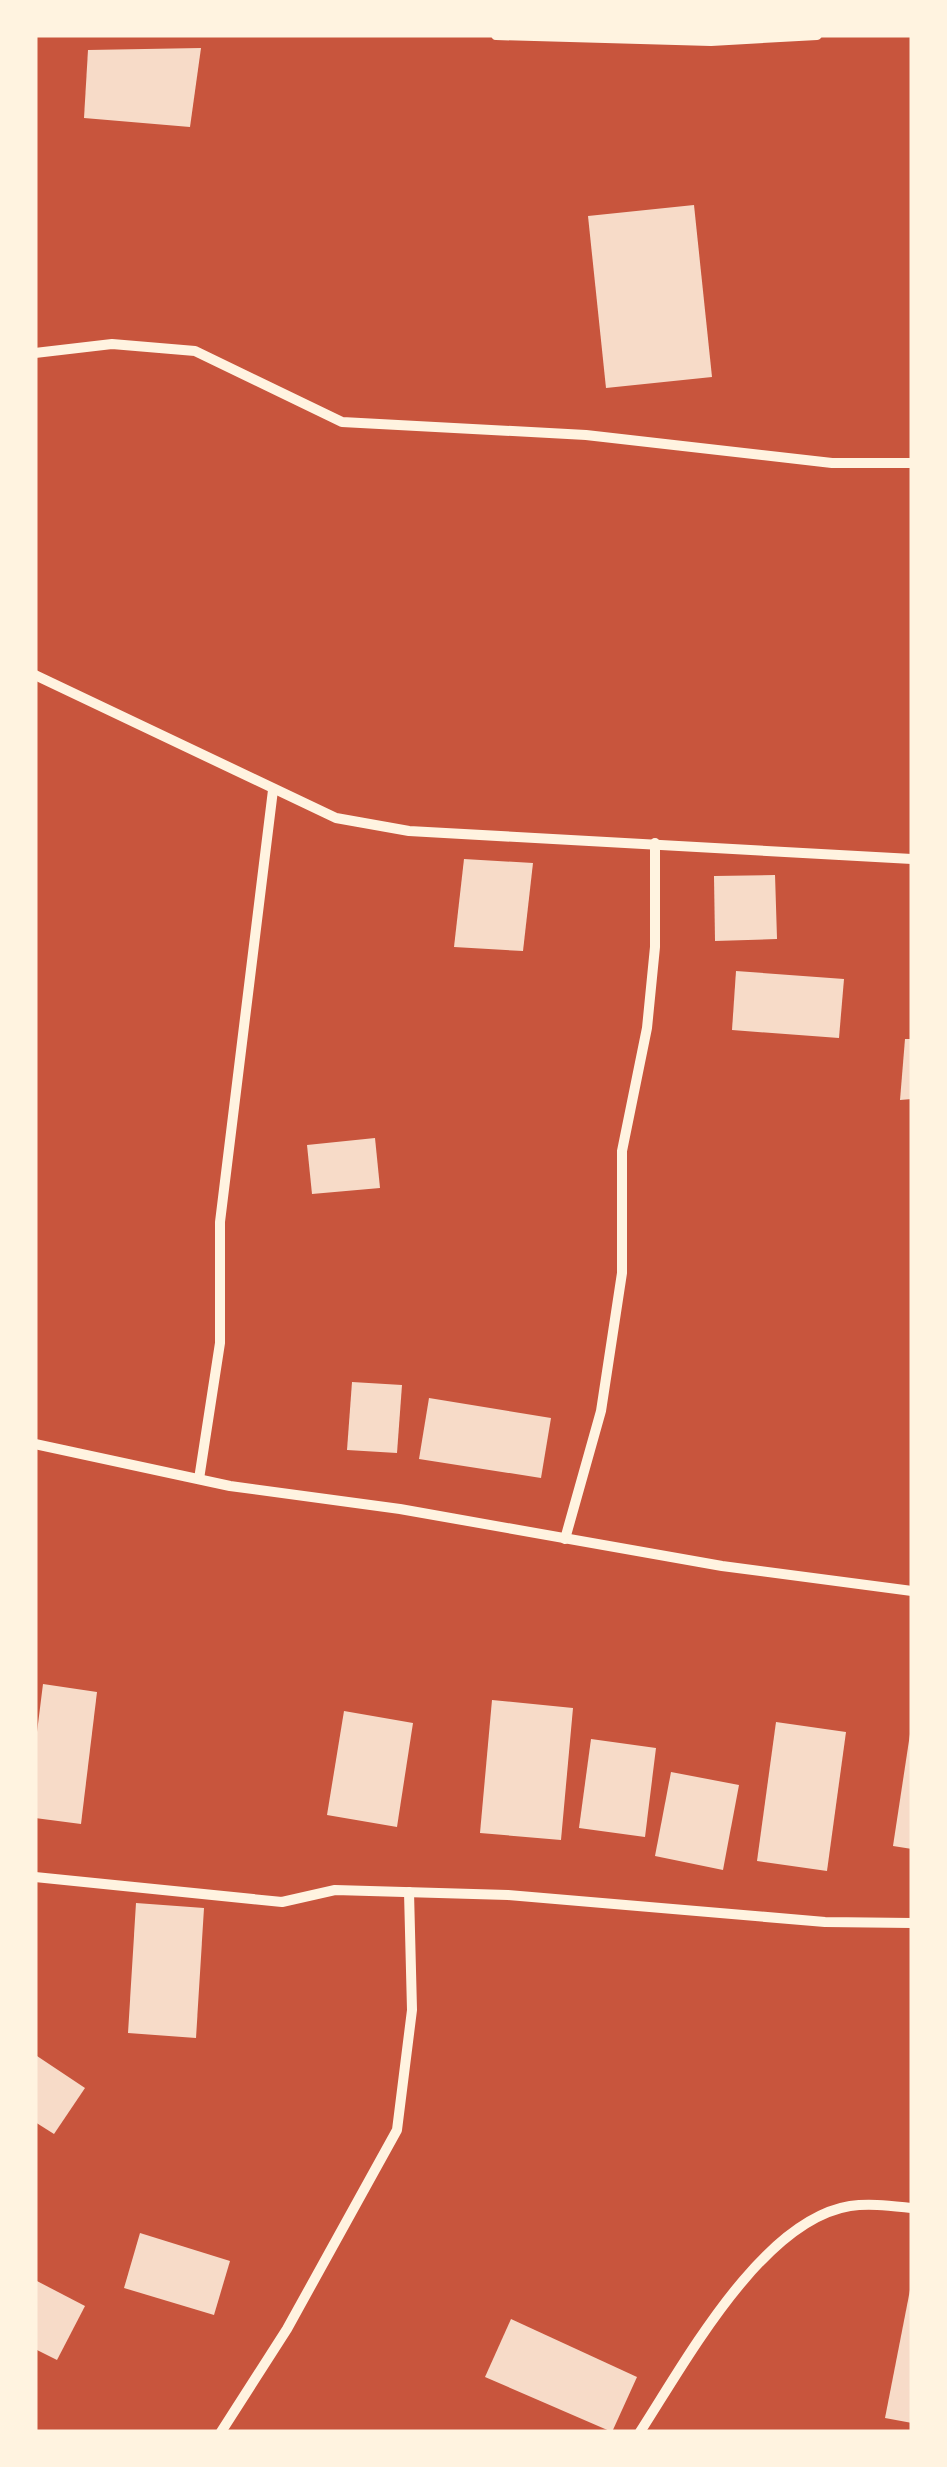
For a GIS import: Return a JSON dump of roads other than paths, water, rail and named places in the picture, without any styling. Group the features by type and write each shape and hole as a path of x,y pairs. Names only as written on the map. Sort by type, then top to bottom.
{"street":[{"path":"496,35 711,41 818,35"},
{"path":"35,353 112,344 195,351 342,422 586,435 832,463 912,464"},
{"path":"35,676 336,818 408,830 912,859"},
{"path":"199,1479 220,1344 220,1222 273,790"},
{"path":"566,1540 600,1410 622,1274 622,1151 647,1028 656,947 655,843"},
{"path":"35,1444 199,1479 566,1540 912,1591"},
{"path":"35,1877 282,1902 336,1890 508,1895 826,1922 912,1923"},
{"path":"221,2432 287,2330 397,2130 412,2010 409,1892"},
{"path":"640,2432 741,2283 780,2239 813,2218 849,2206 912,2208"}]}
